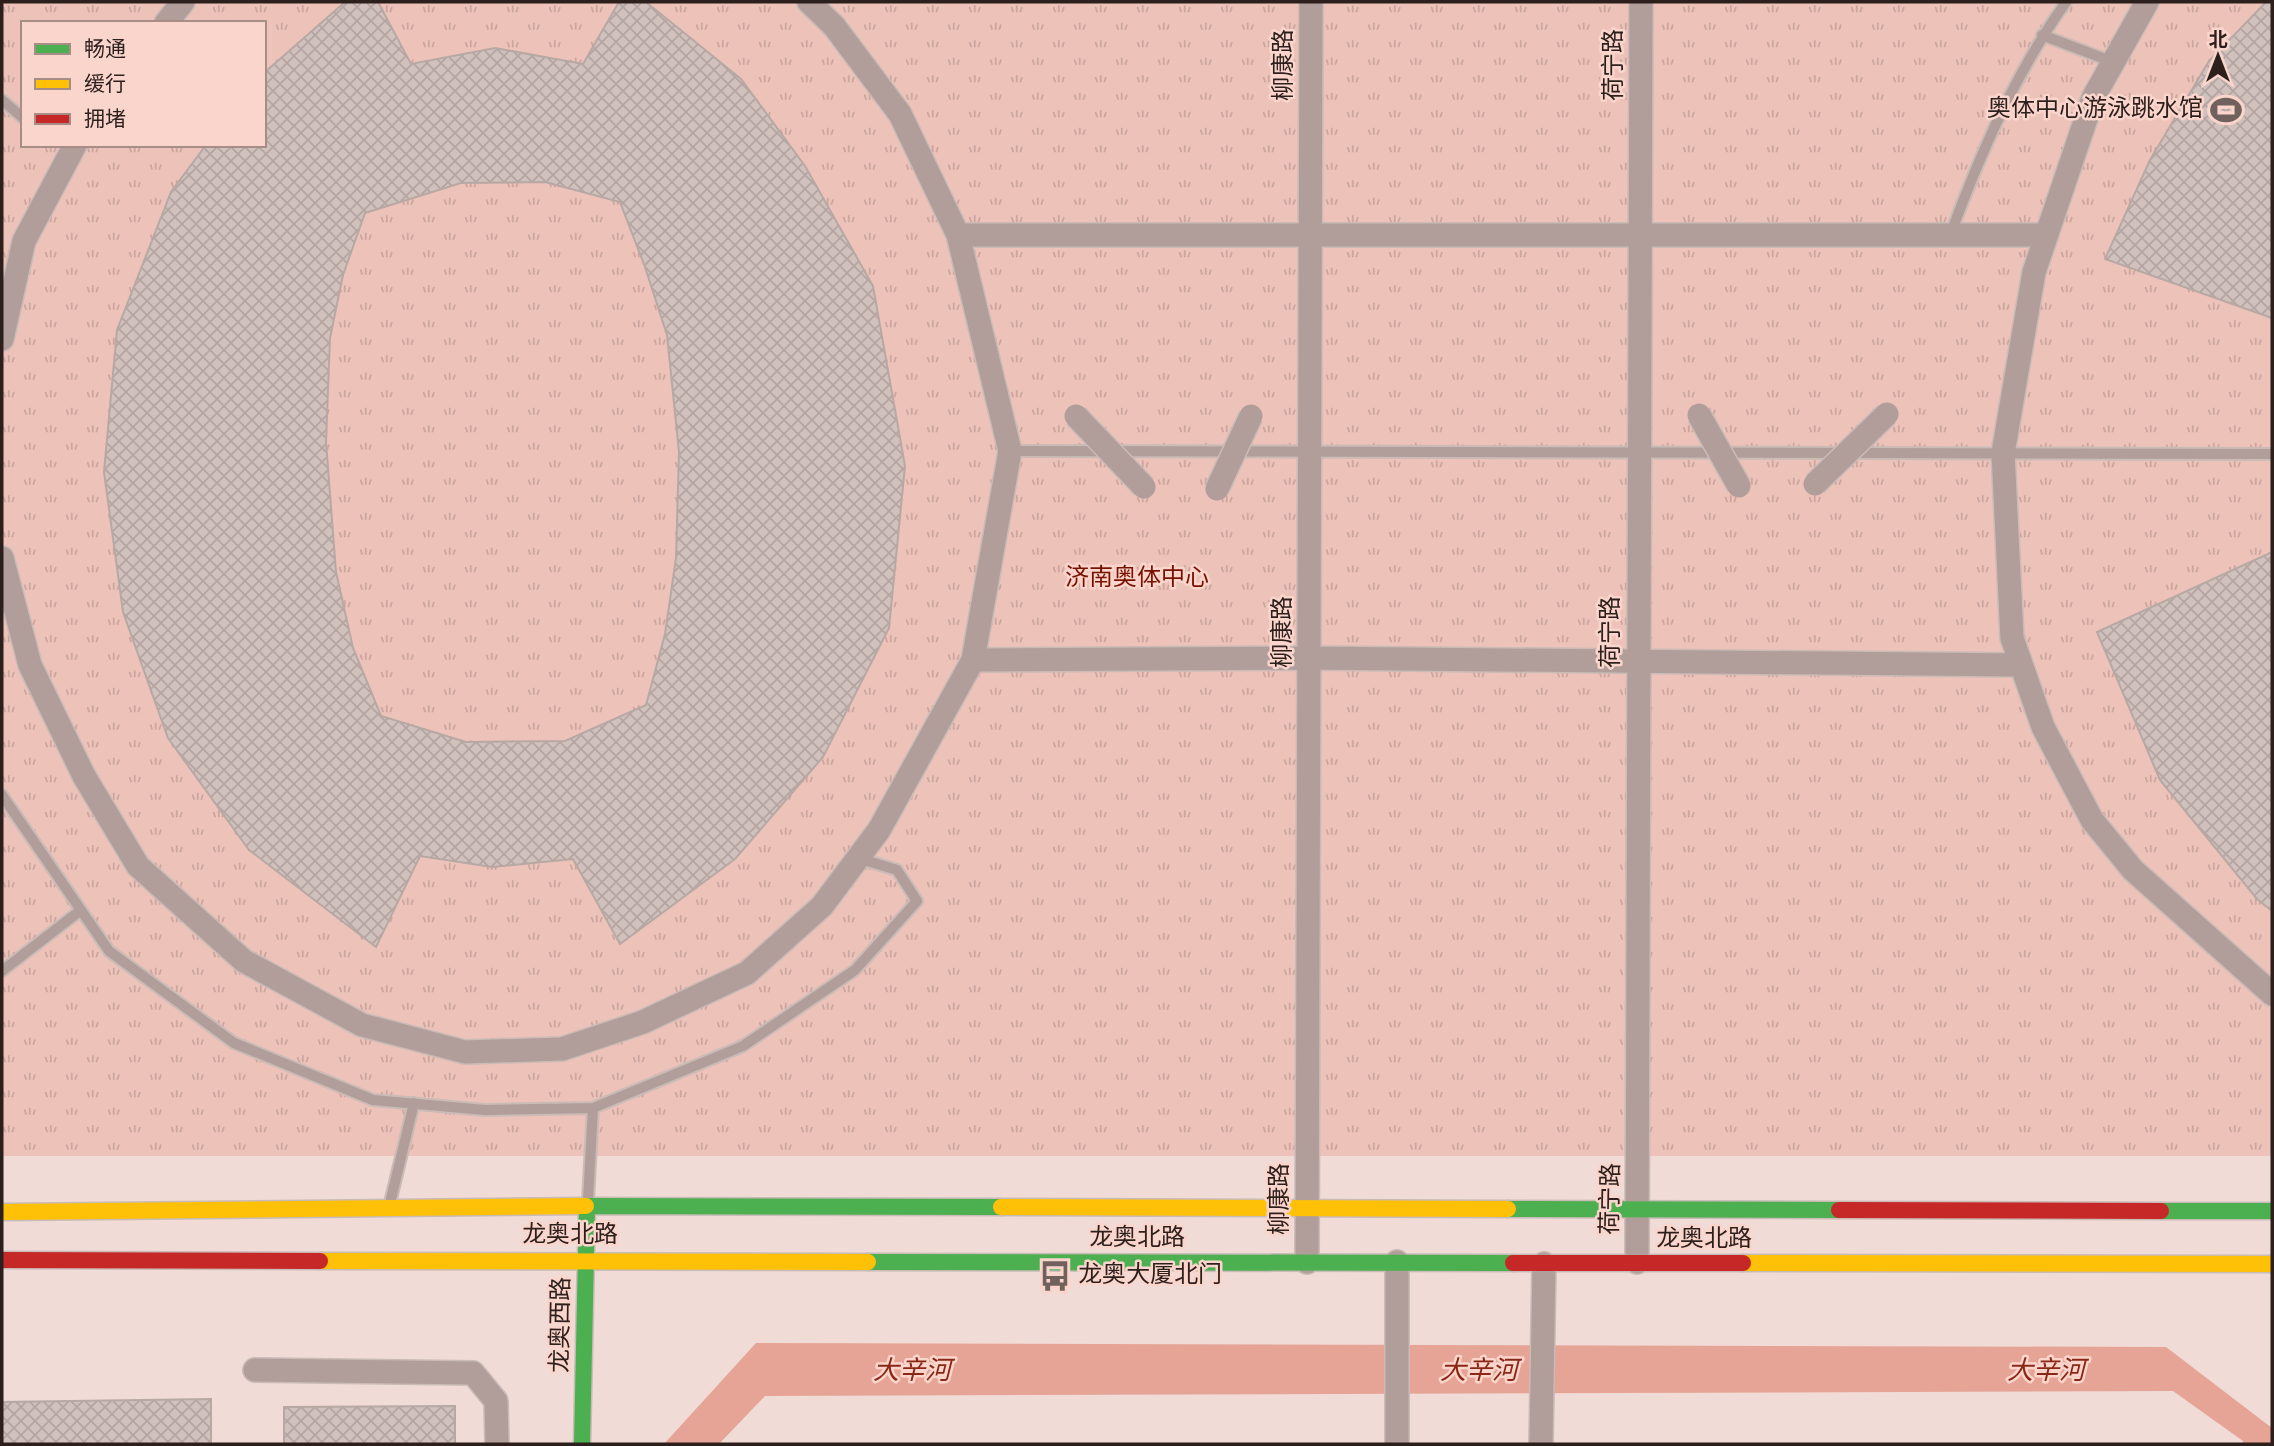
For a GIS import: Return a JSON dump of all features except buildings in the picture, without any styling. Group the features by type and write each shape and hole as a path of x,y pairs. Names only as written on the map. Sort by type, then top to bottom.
{"main road":[{"name":"龙奥北路","path":"2,1212 587,1206 2272,1211"},
{"name":"龙奥西路","path":"582,1444 587,1206"},
{"name":"龙奥北路","path":"2,1260 2272,1264"}],"street":[{"path":"168,21 183,2"},
{"path":"2,558 30,666 84,776 138,866 244,961 362,1025 465,1052 562,1049 643,1022 747,973 822,906 879,830 973,660 1010,451 958,235 900,114 834,26 809,2"},
{"name":"柳康路","path":"1307,1262 1311,2"},
{"name":"荷宁路","path":"1637,1262 1640,1210 1638,452 1641,2"},
{"path":"2147,2 2093,99 2034,272 2003,453 2012,638 2043,726 2092,820 2133,870 2272,993"},
{"path":"2,339 24,241 68,150"},
{"path":"958,235 2046,235"},
{"path":"1810,489 1887,414"},
{"path":"1699,415 1742,490"},
{"path":"1076,416 1147,490"},
{"path":"1216,491 1251,416"},
{"path":"973,660 1310,658 2020,665"},
{"path":"1397,1262 1397,1444"},
{"path":"1541,1444 1544,1264"},
{"path":"255,1370 473,1374 496,1401 497,1444"}],"lane":[{"path":"1951,233 1993,129 2042,35 2066,2"},
{"path":"2042,35 2113,62"},
{"path":"2,100 21,116"},
{"path":"1010,451 2272,454"},
{"path":"2,795 109,951 234,1043 373,1100 485,1110 593,1108 743,1046 855,970 916,901 897,870 858,858"},
{"path":"2,971 81,910"},
{"path":"389,1208 414,1103"},
{"path":"587,1206 593,1108"}],"green space":[{"name":"济南奥体中心","path":"2,2 2272,2 2272,1156 2,1156"}],"water":[{"name":"大辛河","path":"756,1343 2166,1347 2272,1428 2272,1444 2243,1444 2243,1441 2173,1391 765,1396 719,1444 664,1444"}],"traffic: fast":[{"path":"586,1206 1001,1207"},
{"path":"582,1444 587,1206"},
{"path":"1508,1209 1839,1210"},
{"path":"2161,1211 2272,1211"},
{"path":"868,1262 1513,1263"}],"traffic: slow":[{"path":"2,1212 586,1206"},
{"path":"1001,1207 1508,1209"},
{"path":"320,1261 868,1262"},
{"path":"1743,1263 2272,1264"}],"traffic: jam":[{"path":"1839,1210 2161,1211"},
{"path":"2,1260 320,1261"},
{"path":"1513,1263 1743,1263"}],"place":[{"name":"奥体中心游泳跳水馆","path":"2226,110"},
{"name":"龙奥大厦北门","path":"1055,1276"}]}
